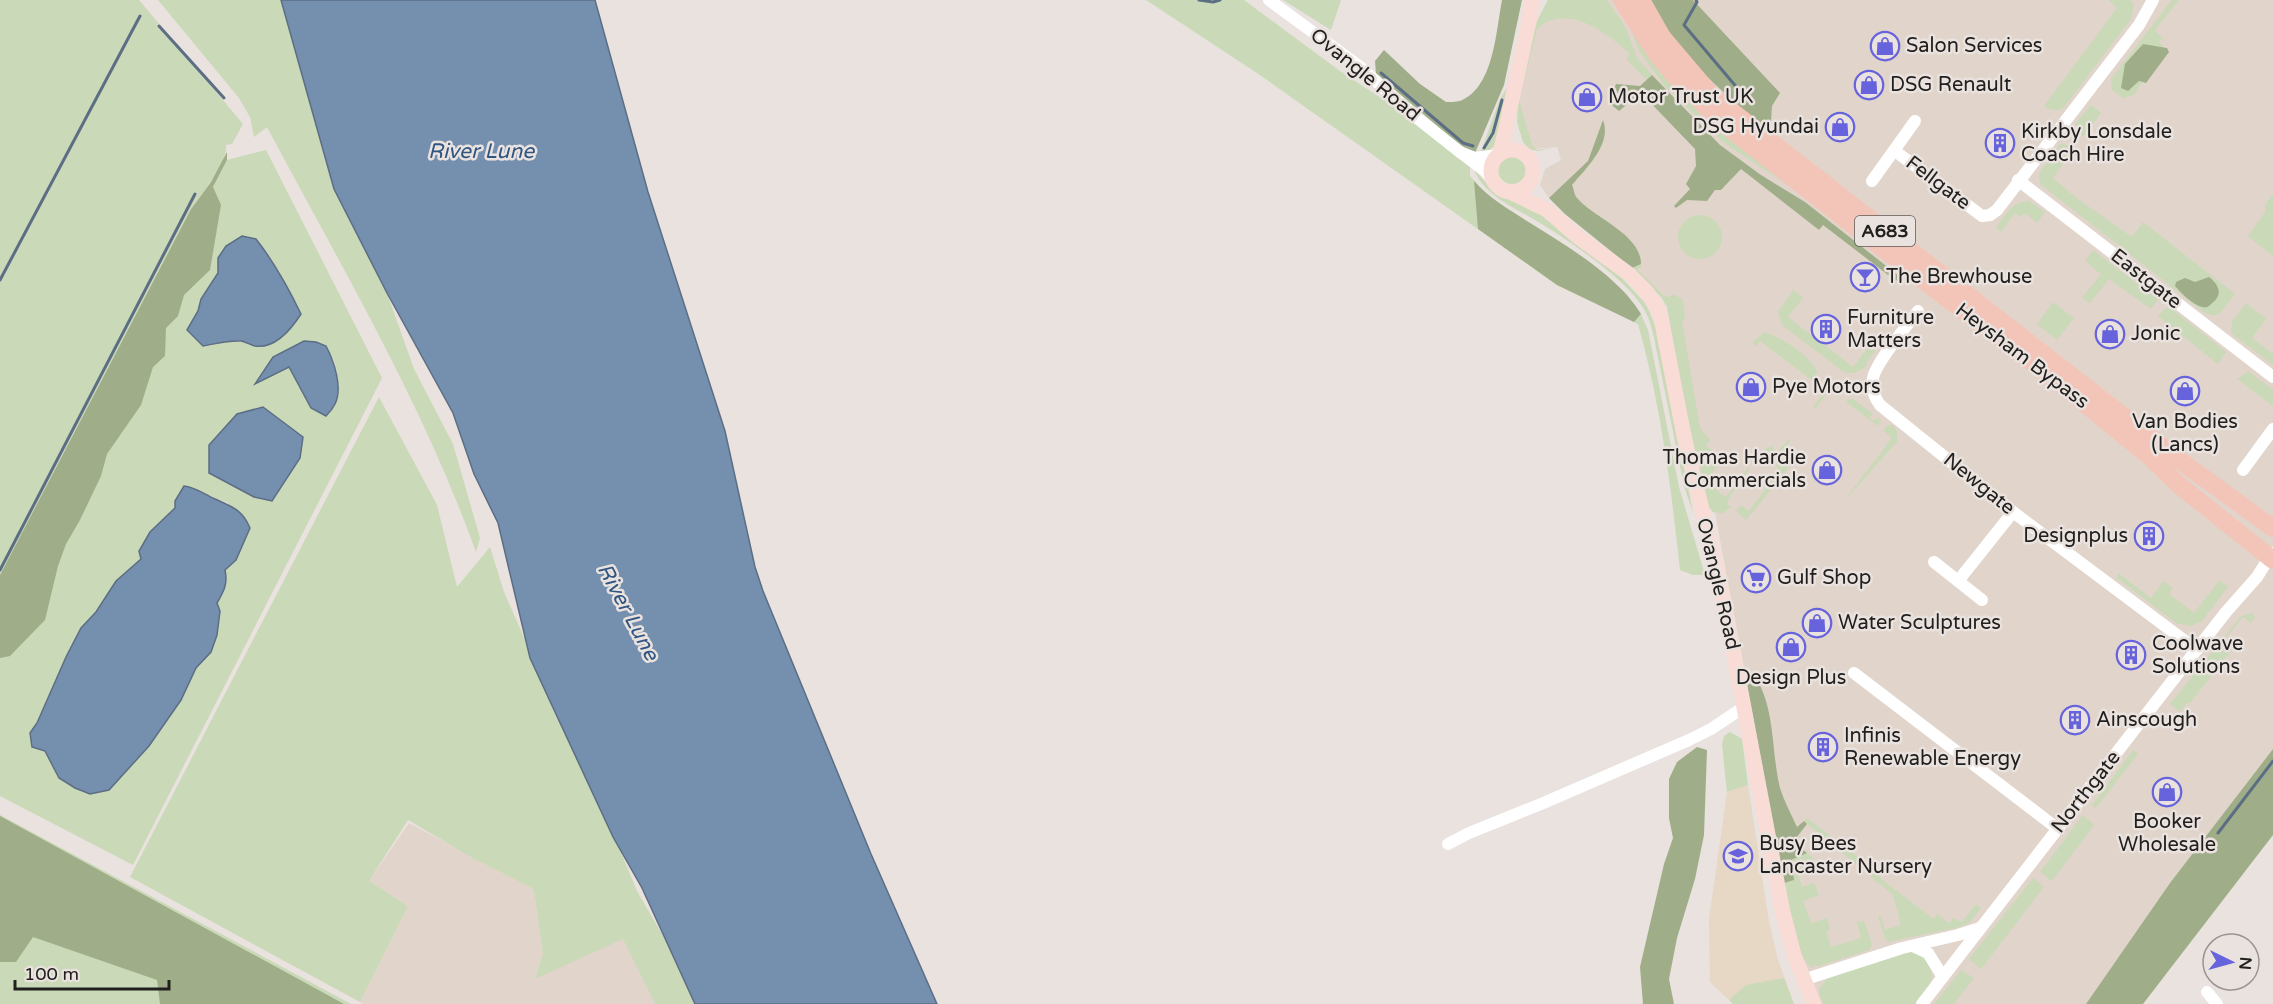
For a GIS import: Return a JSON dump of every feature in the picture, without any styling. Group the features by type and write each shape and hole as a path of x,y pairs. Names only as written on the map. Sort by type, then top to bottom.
{"highway":[{"name":"Heysham Bypass","path":"1622,0 1662,60 1719,120 1946,298 2058,382 2149,456 2179,485 2272,557"},
{"name":"Heysham Bypass","path":"1641,0 1662,37 1712,96 2190,468 2273,528"},
{"name":"A683","path":"2190,468 2215,498 2266,538 2272,557"}],"main road":[{"path":"1513,97 1515,129 1523,153 1531,163 1532,176 1526,186 1510,192 1501,189 1495,182 1492,177 1492,165 1499,155 1532,0"},
{"path":"1529,22 1540,0"},
{"path":"1499,155 1511,150 1523,153"},
{"name":"Ovangle Road","path":"1532,176 1537,193 1548,210 1578,237 1629,274 1647,292 1660,313 1687,452 1719,577 1783,913 1794,955 1814,1004"},
{"name":"Ovangle Road","path":"1510,192 1548,210"}],"street":[{"name":"Ovangle Road","path":"1269,0 1359,66 1485,171 1495,182"},
{"path":"2018,180 2139,25 2153,0"},
{"name":"Fellgate","path":"1872,181 1915,121"},
{"name":"Fellgate","path":"1894,151 1983,216 1990,215 1997,210 2018,180"},
{"path":"1460,152 1480,159 1499,155"},
{"name":"Eastgate","path":"2018,180 2273,377"},
{"name":"Newgate","path":"1918,311 1875,372 1873,394 1880,405 2013,512 2197,650"},
{"path":"2243,470 2273,429"},
{"path":"1958,581 2013,512"},
{"name":"Northgate","path":"1923,1004 2197,650 2272,557"},
{"path":"1934,562 1982,600"},
{"path":"1854,673 2058,829"},
{"path":"1449,844 1469,832 1541,804 1689,740 1711,729 1744,707"},
{"path":"1803,980 1980,928"},
{"path":"1913,946 1928,953 1943,978"},
{"path":"2207,992 2217,1004"}],"shaded area":[{"path":"1548,0 2273,0 2273,749 2170,883 2086,1004 1818,1004 1800,967 1715,513 1685,406 1667,307 1662,298 1641,276 1565,214 1540,185 1545,169 1561,160 1557,147 1534,149 1522,137 1519,100 1538,19"},
{"name":"Busy Bees Lancaster Nursery","path":"1748,785 1769,922 1778,960 1794,1004 1733,1004 1710,982 1709,919 1727,792"},
{"path":"409,823 530,887 534,891 543,954 623,938 655,1004 364,1004 360,1002 408,906 369,881"}],"green space":[{"path":"0,0 139,0 243,124 232,144 226,145 226,152 219,169 191,209 0,575"},
{"path":"158,0 305,0 327,90 387,293 414,369 453,444 480,538 476,552 455,497 406,389 267,127 254,137 250,117 239,98"},
{"path":"1146,0 1244,0 1340,71 1414,120 1470,166 1470,176 1488,196 1571,249 1626,293 1641,314 1648,330 1679,487 1705,575 1693,575 1680,570 1659,416 1638,324 1557,285 1257,73"},
{"path":"1283,0 1341,0 1331,30"},
{"path":"1502,0 1522,0 1504,85 1475,153 1468,152 1376,74 1375,61 1384,50 1420,84 1446,102 1460,101 1471,94 1487,72 1492,57"},
{"path":"1548,0 1607,0 1626,28 1637,58 1652,75 1647,80 1627,60 1629,53 1597,29 1573,19 1560,18 1548,21 1537,29 1519,100 1532,145 1537,150 1557,147 1538,151 1529,149 1523,142 1517,122 1518,104 1535,25"},
{"path":"1648,0 1693,0 1780,93 1772,106 1771,121 1762,125 1714,83 1671,36"},
{"path":"2108,0 2130,0 2134,5 2131,19 2064,107 2056,110 2047,108 2044,106 2117,8"},
{"path":"2172,0 2179,0 2155,30 2166,42 2161,39 2159,42 2163,46 2162,49 2155,45 2139,81 2142,82 2134,95 2123,98 2112,90 2111,79"},
{"path":"1629,24 1800,193 1724,143 1664,85 1639,51"},
{"path":"2143,44 2167,48 2169,52 2146,83 2139,81 2128,91 2121,88 2125,64"},
{"path":"1652,75 1720,145 1761,175 1805,202 1899,276 1896,281 1823,225 1819,230 1741,169 1721,190 1715,190 1707,201 1687,200 1676,208 1674,206 1690,189 1686,184 1696,166 1695,149 1641,93 1619,111 1609,103 1616,84 1640,86"},
{"path":"1508,86 1495,145 1488,152 1480,154 1500,99"},
{"path":"2091,105 2101,113 2083,137 2075,124"},
{"path":"1603,120 1604,138 1597,155 1572,185 1576,197 1625,235 1633,244 1639,253 1641,264 1632,268 1565,214 1549,198 1588,161"},
{"path":"2060,144 2076,146 2053,178 2075,197 2132,237 2143,222 2235,294 2219,314 2214,316 2205,313 2040,184 2039,174"},
{"path":"266,150 382,378 133,865 0,796 0,603 227,160","holes":["256,239 280,272 257,346 237,342 203,346 187,330 198,311 201,299 218,273","316,342 334,360 337,380 336,403 311,408 289,367 256,383","300,458 272,501 210,473","192,487 227,502 250,528 236,560 225,570 224,592 217,603 220,611 217,635 211,651 196,668 181,700 149,746 109,790 59,778 45,751 30,733 37,723 81,628 96,612 116,581 141,559 150,532 175,508"]},
{"path":"227,152 227,160 213,187 221,205 210,270 184,295 178,316 166,328 165,356 153,367 141,405 107,454 101,476 66,544 58,566 45,620 10,656 0,658 0,575 191,209 211,182"},
{"path":"1512,156 1522,160 1526,170 1522,180 1512,184 1502,180 1498,170 1502,160"},
{"path":"1474,169 1496,194 1527,203 1622,278 1646,304 1657,330 1666,368 1693,513 1684,486 1653,333 1645,311 1626,287 1598,263 1567,240 1493,194 1485,187"},
{"path":"1474,181 1500,204 1591,263 1619,287 1641,314 1634,322 1557,285 1478,229"},
{"path":"2273,194 2273,256 2248,236 2265,212 2265,205"},
{"path":"2029,201 2045,212 2037,223 2025,213 2021,217 2015,213 2001,232 1996,228 2013,206"},
{"path":"1700,215 1709,216 1716,221 1721,228 1721,246 1716,253 1709,258 1700,259 1691,258 1684,253 1679,246 1678,237 1679,228 1684,221 1691,216"},
{"path":"2093,250 2158,299 2151,309 2109,279 2090,303 2082,298 2101,274 2085,261"},
{"path":"1641,264 1641,268 1637,269 1664,296 1670,297 1674,294 1683,300 1685,318 1682,321 1700,428 1710,440 1706,446 1722,457 1712,474 1722,481 1717,492 1726,497 1748,468 1750,469 1730,496 1727,504 1731,507 1723,513 1713,512 1707,506 1685,406 1667,307 1662,298 1632,268"},
{"path":"2209,277 2215,283 2219,294 2215,301 2206,307 2191,301 2175,286 2176,282 2185,278 2195,282"},
{"path":"1793,290 1803,298 1788,317 1853,367 1872,343 1878,347 1863,369 1851,373 1844,372 1782,325 1778,312"},
{"path":"2053,302 2074,318 2057,340 2037,324"},
{"path":"2246,303 2266,319 2252,338 2273,354 2273,365 2231,333 2232,322"},
{"path":"2169,307 2226,352 2218,364 2158,316"},
{"path":"1763,333 1785,341 1809,360 1817,372 1814,382 1760,341 1756,346 1752,343"},
{"path":"2248,371 2273,390 2273,406 2237,379"},
{"path":"1832,381 1840,386 1839,397 1830,389 1815,409 1813,407 1820,398 1824,384"},
{"path":"379,397 437,505 457,587 490,547 504,592 611,828 637,891 666,941 697,1004 655,1004 623,939 535,979 543,954 534,891 408,820 369,881 408,906 360,1002 130,877"},
{"path":"1850,399 1873,414 1870,418 1874,421 1878,418 1881,420 1878,426 1846,402"},
{"path":"1888,425 1893,425 1897,431 1897,442 1843,502 1892,438 1883,430"},
{"path":"1789,439 1790,441 1779,456 1791,465 1746,520 1736,511 1741,505 1749,511 1780,470 1774,464 1777,458 1765,449 1774,445 1772,448 1777,452"},
{"path":"2118,573 2151,598 2164,581 2173,588 2169,594 2194,613 2220,580 2228,587 2202,621 2190,626 2176,623 2117,578"},
{"path":"2252,613 2255,617 2251,623 2243,617 2224,640 2234,647 2190,703 2188,702 2180,712 2170,704 2241,616"},
{"path":"1754,675 1770,715 1780,788 1797,827 1804,821 1807,824 1793,842 1807,853 1791,860 1794,880 1784,883 1746,679"},
{"path":"1730,732 1742,739 1748,785 1727,792 1722,745 1724,736"},
{"path":"1697,747 1707,750 1704,835 1695,879 1677,938 1669,979 1674,1004 1643,1004 1640,967 1664,864 1673,838 1669,818 1669,779 1677,762"},
{"path":"2273,749 2273,835 2143,1004 2086,1004 2170,883"},
{"path":"2133,750 2138,754 2096,808 2092,805"},
{"path":"0,815 351,1004 0,1004"},
{"path":"2083,815 2094,825 2052,881 2040,872"},
{"path":"0,816 344,1004 160,1004 157,980 33,937 16,962 0,962"},
{"path":"1807,818 1934,919 1937,914 1949,923 1954,918 1962,922 1976,904 1981,908 1970,922 1960,927 1888,942 1878,916 1880,915 1885,930 1901,925 1893,895 1804,821"},
{"path":"1807,853 1814,859 1814,864 1797,871 1802,887 1814,883 1819,895 1803,901 1811,923 1827,918 1830,930 1826,931 1831,947 1861,938 1857,922 1864,921 1872,945 1869,950 1819,966 1813,965 1812,968 1802,958 1784,883 1791,860"},
{"path":"2033,878 2044,887 1981,969 1969,959"},
{"path":"1911,952 1923,956 1932,975 1929,986 1916,1004 1823,1004 1819,989 1828,977"},
{"path":"1961,970 1974,978 1954,1004 1934,1004"},
{"path":"1784,978 1794,1004 1733,1004 1729,1000 1746,985"}],"water":[{"name":"River Lune","path":"281,0 595,0 648,192 725,431 755,567 763,591 871,854 937,1004 695,1004 642,888 613,837 530,658 498,523 474,474 453,413 387,293 334,189"},
{"path":"242,236 256,239 280,275 301,314 288,331 269,344 255,346 236,341 203,346 187,330 198,311 201,299 218,273 218,258 226,246"},
{"path":"304,341 326,346 332,359 338,390 334,406 326,416 311,408 289,367 255,384 273,357"},
{"path":"263,407 303,437 300,458 272,501 254,497 209,473 209,445 237,414"},
{"path":"184,486 196,489 236,509 250,528 236,560 225,570 225,587 217,603 220,611 217,635 211,652 196,668 181,700 149,746 109,790 90,794 59,778 45,751 32,747 30,733 37,723 81,628 96,612 116,581 141,559 139,551 150,532 175,508 175,501"}],"waterway":[{"path":"1199,0 1213,2 1220,0"},
{"path":"1696,0 1684,25 1744,96"},
{"path":"0,280 140,16"},
{"path":"159,26 224,98"},
{"path":"1381,73 1463,143 1473,146"},
{"path":"1484,148 1493,133 1502,100"},
{"path":"0,570 195,194"},
{"path":"2218,833 2273,761"}],"place":[{"name":"Salon Services","path":"1885,46"},
{"name":"DSG Renault","path":"1869,85"},
{"name":"Motor Trust UK","path":"1587,97"},
{"name":"DSG Hyundai","path":"1840,127"},
{"name":"Kirkby Lonsdale Coach Hire","path":"2000,143"},
{"name":"The Brewhouse","path":"1865,277"},
{"name":"Furniture Matters","path":"1826,329"},
{"name":"Jonic","path":"2110,334"},
{"name":"Pye Motors","path":"1751,387"},
{"name":"Van Bodies (Lancs)","path":"2185,391"},
{"name":"Thomas Hardie Commercials","path":"1827,470"},
{"name":"Designplus","path":"2149,536"},
{"name":"Gulf Shop","path":"1756,578"},
{"name":"Water Sculptures","path":"1817,623"},
{"name":"Design Plus","path":"1791,647"},
{"name":"Coolwave Solutions","path":"2131,655"},
{"name":"Ainscough","path":"2075,720"},
{"name":"Infinis Renewable Energy","path":"1823,747"},
{"name":"Booker Wholesale","path":"2167,792"},
{"name":"Busy Bees Lancaster Nursery","path":"1738,856"}]}
